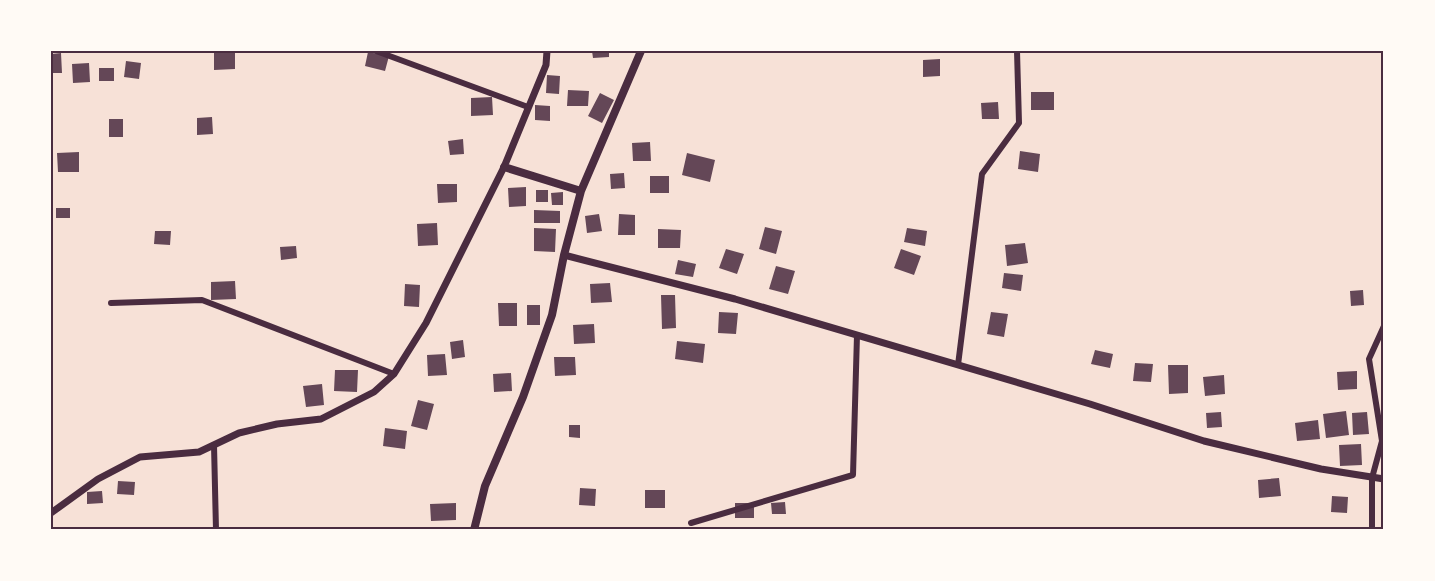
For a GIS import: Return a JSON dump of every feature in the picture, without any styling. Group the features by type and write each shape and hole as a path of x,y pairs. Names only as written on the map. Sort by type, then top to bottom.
{"main road":[{"path":"474,530 485,486 523,397 552,315 564,255 581,191 642,51"},
{"path":"504,167 581,191"}],"street":[{"path":"376,51 528,107"},
{"path":"51,513 98,479 140,457 199,452 240,433 278,424 321,419 374,392 394,374 426,323 504,167 546,65 547,51"},
{"path":"958,365 982,174 1019,123 1017,51"},
{"path":"564,255 735,299 1090,404 1204,441 1321,469 1384,479"},
{"path":"111,303 202,300 394,374"},
{"path":"1372,530 1372,478 1382,441 1369,359 1384,326"},
{"path":"691,523 853,475 857,335"},
{"path":"214,445 216,530"}],"building":[{"path":"214,51 235,51 235,69 214,70"},
{"path":"592,51 609,51 609,57 593,58"},
{"path":"368,52 389,56 385,71 365,66"},
{"path":"61,53 62,73 51,73 51,54"},
{"path":"940,59 940,76 923,77 923,60"},
{"path":"126,61 141,63 139,79 124,77"},
{"path":"89,63 90,82 73,83 72,64"},
{"path":"99,68 114,68 114,81 99,81"},
{"path":"547,75 560,76 559,94 546,93"},
{"path":"568,90 589,91 588,106 567,106"},
{"path":"1031,92 1054,92 1054,110 1031,110"},
{"path":"600,93 614,100 602,123 588,116"},
{"path":"492,97 493,115 471,116 471,98"},
{"path":"998,102 999,119 982,119 981,103"},
{"path":"535,105 550,106 550,121 535,120"},
{"path":"212,117 213,134 197,135 197,118"},
{"path":"109,119 123,119 123,137 109,137"},
{"path":"463,139 464,154 450,155 448,141"},
{"path":"650,142 651,161 633,161 632,143"},
{"path":"1020,151 1040,154 1038,172 1018,169"},
{"path":"79,152 79,172 58,172 57,153"},
{"path":"687,153 715,160 710,182 682,175"},
{"path":"624,173 625,188 611,189 610,174"},
{"path":"650,176 669,176 669,193 650,193"},
{"path":"437,184 457,184 457,202 438,203"},
{"path":"526,187 526,206 509,207 508,188"},
{"path":"536,190 548,190 548,202 536,202"},
{"path":"563,192 563,205 552,205 551,193"},
{"path":"56,208 70,208 70,218 56,218"},
{"path":"534,210 560,211 560,223 534,223"},
{"path":"599,214 602,231 587,233 585,216"},
{"path":"619,214 635,215 635,235 618,235"},
{"path":"437,223 438,245 418,246 417,224"},
{"path":"765,227 782,231 776,254 759,249"},
{"path":"534,228 556,229 555,252 534,251"},
{"path":"907,228 927,231 925,246 904,242"},
{"path":"658,229 681,230 680,248 658,248"},
{"path":"155,231 171,231 170,245 154,244"},
{"path":"1025,243 1028,263 1007,266 1005,245"},
{"path":"296,246 297,258 281,260 280,247"},
{"path":"726,249 744,254 737,274 719,268"},
{"path":"901,249 921,256 914,275 894,268"},
{"path":"678,260 696,264 693,277 675,274"},
{"path":"776,266 795,271 788,294 769,289"},
{"path":"1004,273 1023,275 1021,291 1002,288"},
{"path":"235,281 236,299 211,300 211,282"},
{"path":"610,283 612,302 591,303 590,284"},
{"path":"405,284 420,285 419,307 404,306"},
{"path":"1363,290 1364,305 1351,306 1350,291"},
{"path":"661,295 675,295 676,328 662,329"},
{"path":"498,303 517,303 517,326 499,326"},
{"path":"527,305 540,305 540,325 527,325"},
{"path":"719,312 738,313 736,334 718,333"},
{"path":"991,312 1008,314 1004,337 987,334"},
{"path":"594,324 595,343 574,344 573,325"},
{"path":"463,340 465,357 452,359 450,342"},
{"path":"677,341 705,344 703,363 675,359"},
{"path":"1095,350 1113,354 1110,368 1091,364"},
{"path":"445,354 447,375 428,376 427,355"},
{"path":"554,357 575,357 576,375 555,376"},
{"path":"1135,363 1153,364 1151,382 1133,381"},
{"path":"1168,365 1188,365 1188,393 1169,394"},
{"path":"335,370 358,370 357,392 334,391"},
{"path":"1357,371 1357,389 1338,390 1337,372"},
{"path":"511,373 512,391 494,392 493,374"},
{"path":"1224,375 1225,394 1205,396 1203,377"},
{"path":"322,384 324,405 306,407 303,386"},
{"path":"418,400 434,404 427,430 411,426"},
{"path":"1346,411 1349,435 1326,438 1323,414"},
{"path":"1221,412 1222,427 1207,428 1206,413"},
{"path":"1367,412 1369,434 1353,435 1352,413"},
{"path":"1318,420 1320,439 1297,441 1295,423"},
{"path":"569,425 580,425 580,438 569,437"},
{"path":"385,428 407,431 405,449 383,446"},
{"path":"1361,444 1362,465 1340,466 1339,445"},
{"path":"1279,478 1281,496 1259,498 1258,480"},
{"path":"118,481 135,482 134,495 117,494"},
{"path":"580,488 596,489 595,506 579,505"},
{"path":"645,490 665,490 665,508 645,508"},
{"path":"102,491 103,503 87,504 87,492"},
{"path":"1332,496 1348,497 1347,513 1331,512"},
{"path":"785,502 786,514 772,514 771,503"},
{"path":"456,503 456,520 431,521 430,504"},
{"path":"735,503 754,503 754,518 735,518"}]}
